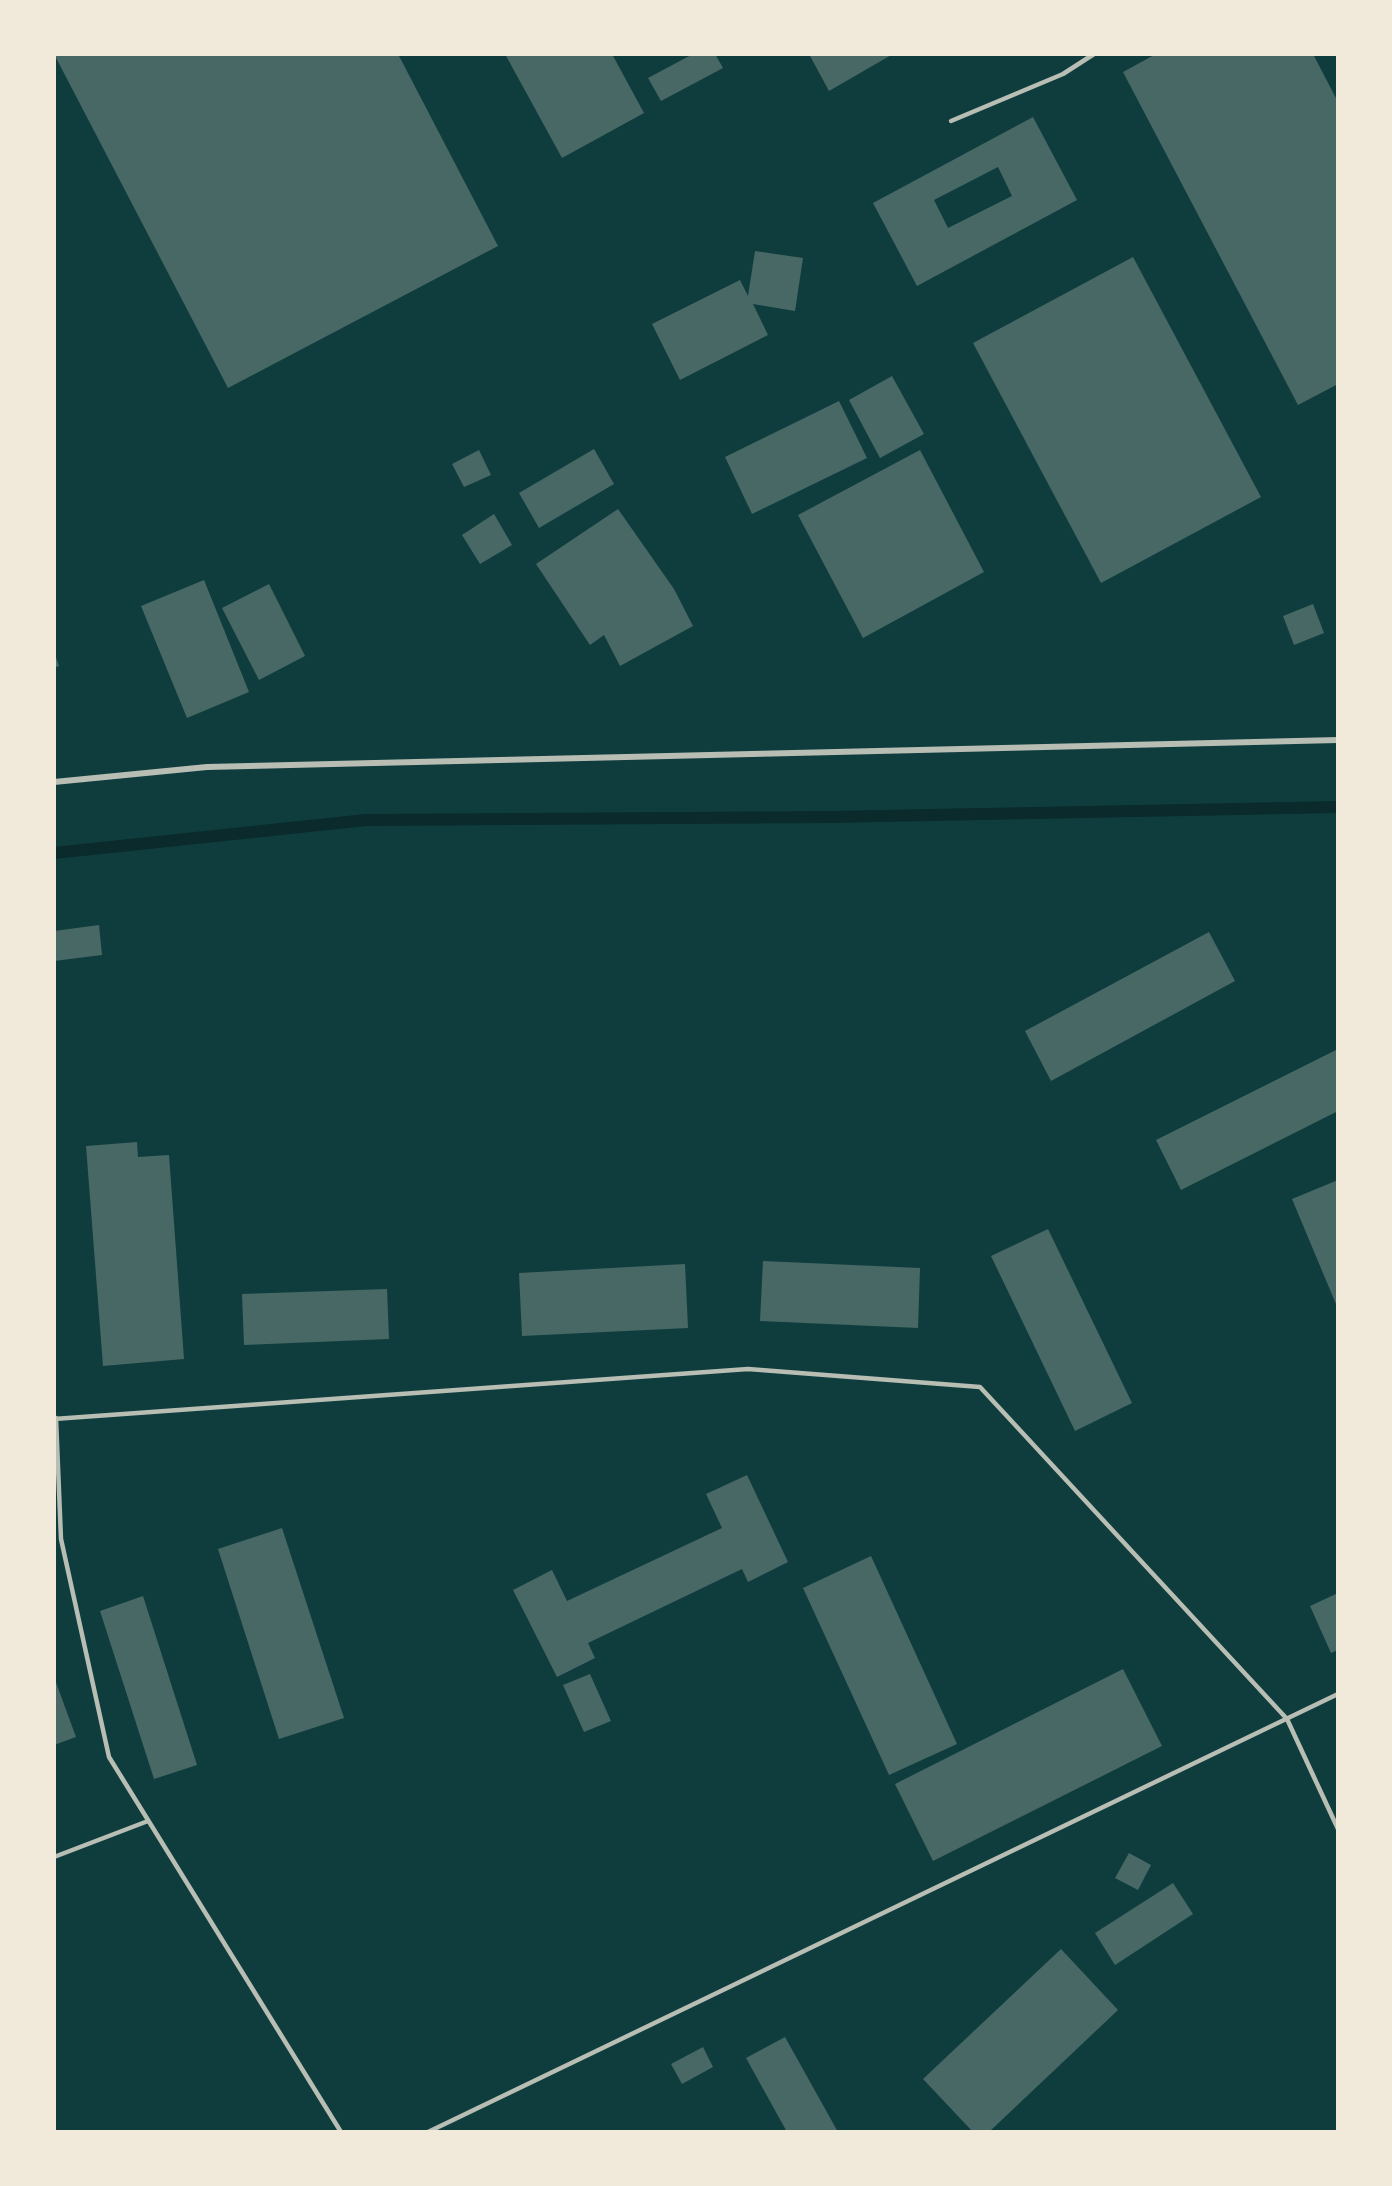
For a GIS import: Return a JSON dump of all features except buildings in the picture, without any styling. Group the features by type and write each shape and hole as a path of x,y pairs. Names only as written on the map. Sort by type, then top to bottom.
{"street":[{"path":"54,782 207,766 1338,740"}],"lane":[{"path":"951,121 1063,74 1094,54"},
{"path":"341,2132 109,1757 61,1539 55,1419 748,1369 980,1387 1287,1719 1338,1829"},
{"path":"428,2132 1338,1694"},
{"path":"54,1857 148,1821"}],"waterway":[{"path":"54,853 366,820 831,817 1338,807"}]}
